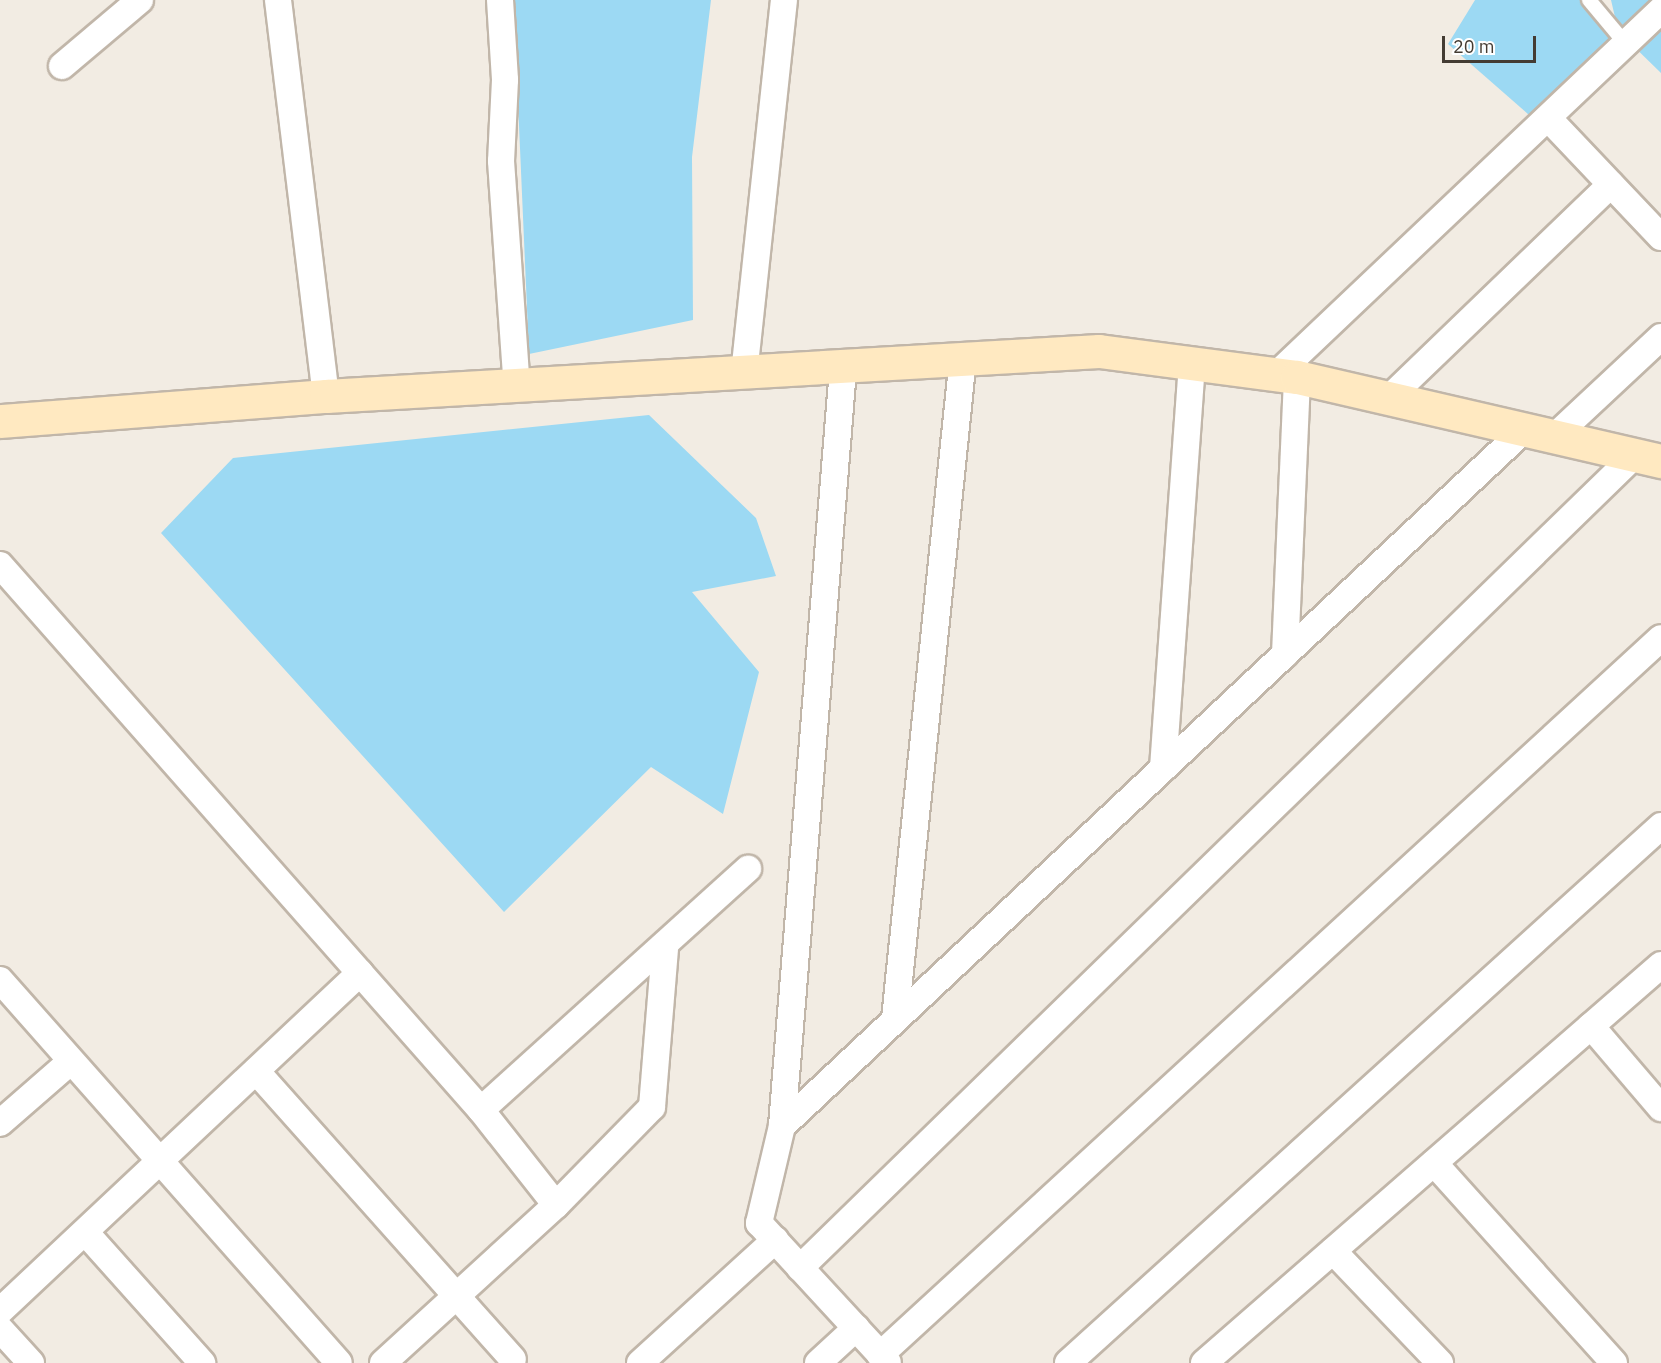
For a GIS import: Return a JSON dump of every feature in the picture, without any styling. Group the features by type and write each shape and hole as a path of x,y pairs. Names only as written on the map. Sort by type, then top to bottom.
{"street":[{"path":"62,66 140,0"},
{"path":"278,0 326,396"},
{"path":"500,0 505,80 501,161 517,387"},
{"path":"744,374 784,0"},
{"path":"1285,654 1287,376 1548,118 1661,10"},
{"path":"1548,118 1661,237"},
{"path":"1389,398 1611,184"},
{"path":"782,1126 1285,654 1540,433 1661,337"},
{"path":"0,422 326,396 843,369 963,358 1099,351 1192,361 1287,376 1648,458"},
{"path":"895,1019 963,358"},
{"path":"1163,768 1192,361"},
{"path":"843,369 782,1126 759,1223 884,1359 1661,638"},
{"path":"800,1268 1648,458"},
{"path":"0,566 481,1110 556,1205"},
{"path":"1068,1363 1661,826"},
{"path":"481,1110 664,950 748,869"},
{"path":"383,1363 556,1205 652,1107 664,950"},
{"path":"1204,1363 1661,965"},
{"path":"0,1311 360,973"},
{"path":"0,980 70,1062 339,1363"},
{"path":"1591,1026 1661,1108"},
{"path":"0,1123 70,1062"},
{"path":"256,1071 455,1298 513,1359"},
{"path":"1434,1163 1614,1363"},
{"path":"85,1232 202,1363"},
{"path":"640,1363 775,1240"},
{"path":"1333,1251 1440,1363"},
{"path":"818,1363 856,1328"},
{"path":"0,1329 31,1363"}],"lane":[{"path":"1589,0 1625,44"}],"water":[{"path":"504,0 711,0 692,157 693,320 529,354 515,34"},
{"path":"1475,0 1585,0 1618,30 1611,0 1661,0 1661,73 1619,32 1529,115 1448,44"},
{"path":"649,415 756,518 776,576 692,592 759,672 723,814 651,767 504,912 161,533 233,458"}]}
